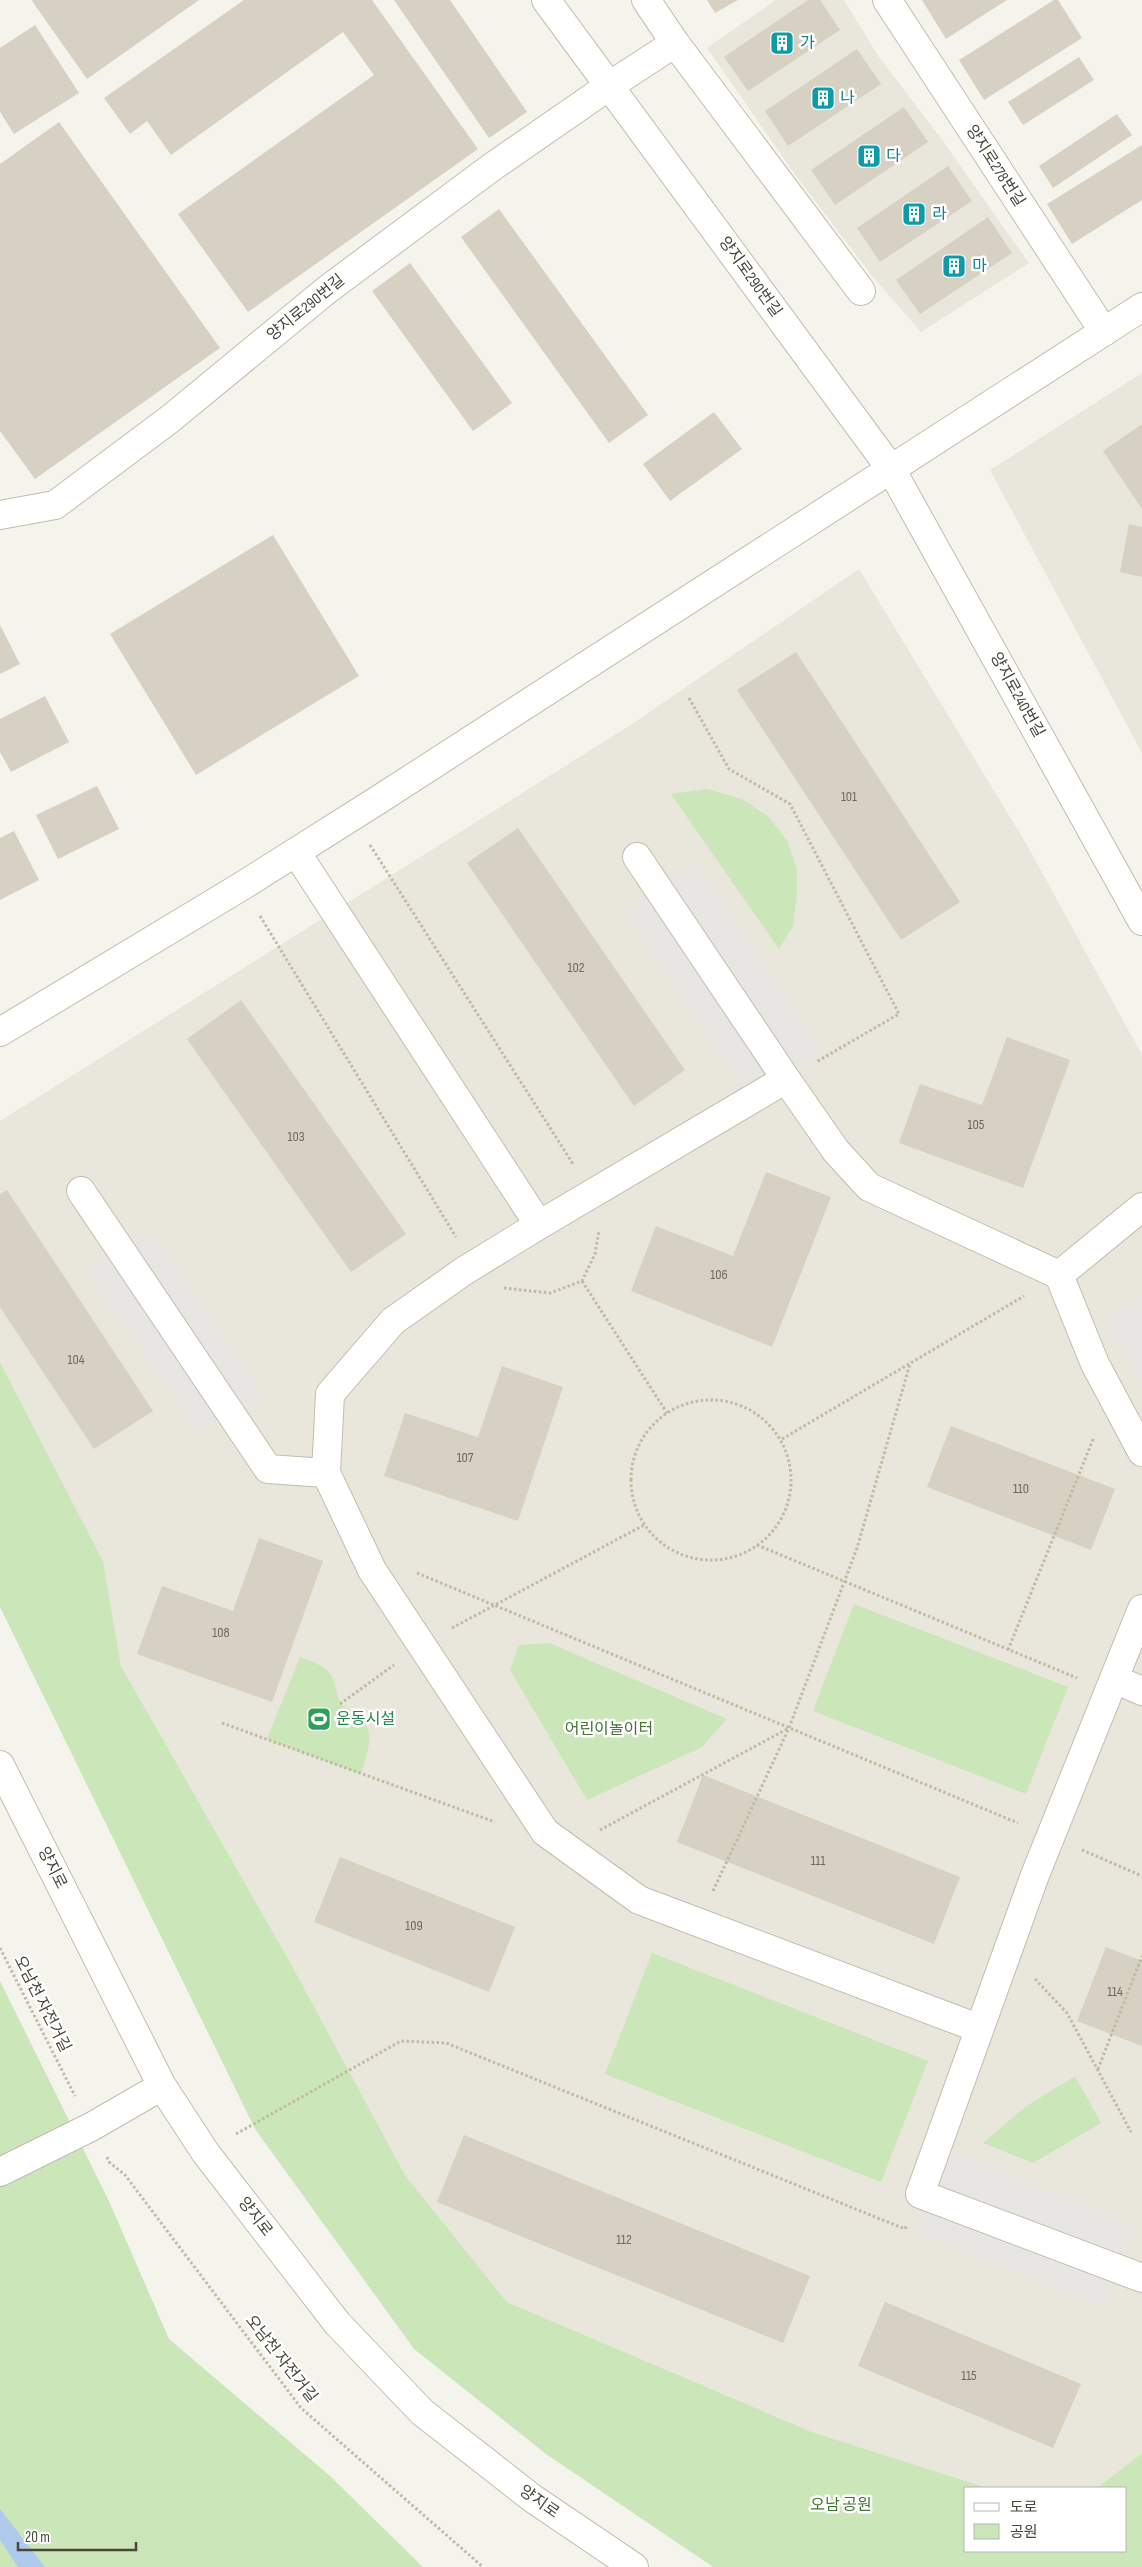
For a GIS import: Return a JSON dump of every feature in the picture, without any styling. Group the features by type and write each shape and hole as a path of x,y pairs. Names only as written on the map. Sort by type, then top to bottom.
{"street":[{"name":"양지로290번길","path":"546,0 891,469"},
{"path":"646,0 675,43 862,291"},
{"name":"양지로278번길","path":"887,0 1104,332"},
{"name":"양지로290번길","path":"0,515 55,505 170,419 328,289 492,167 675,43"},
{"path":"0,1032 242,886 352,817 1142,307"},
{"name":"양지로240번길","path":"891,469 1142,921"},
{"path":"296,852 539,1225"},
{"path":"637,857 836,1151 869,1187 1059,1276 1095,1364 1142,1452"},
{"path":"786,1079 539,1225 393,1321 330,1394 326,1472 372,1570 544,1832 639,1900 978,2028"},
{"path":"81,1191 268,1469 326,1472"},
{"path":"1059,1276 1142,1208"},
{"path":"1142,1609 1051,1837 978,2028 920,2194 1142,2278"},
{"path":"1112,1685 1142,1690"},
{"name":"양지로","path":"0,1766 162,2086 205,2152 338,2323 422,2412 532,2498 634,2567"},
{"path":"0,2172 162,2086"}],"path":[{"path":"689,698 729,769 790,804 898,1014 786,1079"},
{"path":"242,886 474,1266 505,1288 550,1293 582,1281 595,1254 599,1227 592,1193 352,817"},
{"path":"782,1439 1059,1276"},
{"path":"582,1281 666,1413"},
{"path":"698,1923 789,1728 857,1548 910,1364"},
{"path":"1008,1650 1111,1394"},
{"path":"715,1400 739,1404 763,1418 782,1439 791,1466 791,1494 781,1520 764,1541 739,1555 711,1560 684,1555 662,1543 644,1524 634,1502 632,1469 636,1452 648,1430 666,1413 690,1402 715,1400"},
{"path":"340,1704 422,1645 644,1524"},
{"path":"757,1545 1008,1650 1112,1685"},
{"path":"416,1573 1142,1876"},
{"path":"222,1723 502,1824"},
{"path":"567,1848 789,1728"},
{"name":"오남천 자전거길","path":"0,1948 63,2070"},
{"path":"1008,1950 1067,2013 1131,2132"},
{"path":"1098,2070 1142,1956"},
{"path":"205,2152 401,2041 446,2042 905,2229 920,2194"},
{"name":"오남천 자전거길","path":"109,2162 125,2175 301,2408 483,2567"}],"shaded area":[{"path":"776,0 844,0 879,57 940,137 1029,263 921,332 873,277 796,176 707,48"},
{"path":"1142,373 1142,753 990,470"},
{"path":"859,569 1027,845 1142,1055 1142,2453 1098,2487 985,2487 812,2432 507,2302 405,2175 290,1962 121,1666 103,1561 0,1362 0,1121 632,724"},
{"path":"698,862 823,1051 746,1091 621,909"},
{"path":"152,1231 265,1396 199,1433 84,1270"},
{"path":"1142,1296 1142,1385 1105,1315"},
{"path":"946,2148 1136,2226 1106,2310 915,2232"}],"green space":[{"path":"707,789 742,799 768,816 788,842 797,870 797,894 793,926 779,949 671,794"},
{"name":"오남 공원","path":"0,1362 103,1561 121,1666 290,1962 405,2175 507,2302 812,2432 985,2487 964,2487 964,2552 1127,2552 1127,2487 1098,2487 1142,2453 1142,2567 713,2567 546,2454 414,2349 255,2129 0,1607"},
{"path":"854,1604 1068,1687 1026,1794 813,1711"},
{"name":"어린이놀이터","path":"549,1643 727,1719 702,1747 587,1800 510,1670 519,1645"},
{"name":"운동시설","path":"300,1657 319,1665 329,1673 335,1684 340,1704 361,1718 366,1725 369,1741 361,1774 267,1739"},
{"path":"652,1953 928,2061 881,2182 605,2074"},
{"path":"0,1981 109,2201 169,2339 330,2476 423,2567 0,2567"},
{"path":"1075,2076 1101,2123 1033,2163 983,2143 1025,2107"}],"water":[{"path":"0,2509 45,2567 18,2567 0,2540"}],"building":[{"path":"33,0 199,0 87,79"},
{"path":"244,0 372,0 478,149 248,312 178,214 374,75 343,32 171,155 147,121 130,134 104,98"},
{"path":"394,0 450,0 527,112 489,138"},
{"path":"707,0 738,0 715,13"},
{"name":"가","path":"808,0 820,0 840,30 748,91 724,57"},
{"path":"922,0 1007,0 946,39"},
{"path":"1054,0 1058,0 1082,38 984,100 959,60"},
{"path":"35,25 79,93 14,134 0,112 0,48"},
{"name":"나","path":"857,49 881,84 788,146 765,111"},
{"path":"1079,57 1094,80 1023,125 1008,102"},
{"name":"다","path":"904,107 928,142 835,205 811,170"},
{"path":"1117,114 1132,135 1053,188 1039,166"},
{"path":"59,122 220,348 35,479 0,431 0,164"},
{"path":"1142,145 1142,200 1072,244 1047,204"},
{"name":"라","path":"948,166 972,201 880,262 857,228"},
{"path":"499,209 648,415 609,443 461,237"},
{"name":"마","path":"988,217 1012,253 920,314 896,280"},
{"path":"410,263 512,403 473,431 372,291"},
{"path":"714,412 742,449 670,501 643,464"},
{"path":"1142,424 1142,509 1103,451"},
{"path":"1129,524 1142,527 1142,577 1120,572"},
{"path":"273,535 359,676 196,775 110,634"},
{"path":"0,625 20,664 0,674"},
{"path":"796,652 960,902 901,940 737,690"},
{"path":"45,696 69,742 11,772 0,752 0,719"},
{"path":"97,786 119,829 58,859 36,815"},
{"path":"518,828 685,1070 634,1106 467,863"},
{"path":"14,831 39,880 0,900 0,838"},
{"path":"241,1000 406,1234 351,1272 187,1039"},
{"path":"1007,1037 1070,1060 1023,1188 899,1143 920,1084 982,1105"},
{"path":"766,1172 831,1197 772,1347 631,1291 656,1226 733,1256"},
{"path":"7,1190 153,1411 94,1449 0,1307 0,1194"},
{"path":"502,1366 563,1387 518,1521 384,1476 405,1413 478,1437"},
{"path":"951,1426 1115,1489 1091,1550 927,1487"},
{"path":"259,1538 323,1561 272,1702 137,1654 162,1586 233,1611"},
{"path":"703,1775 960,1877 934,1944 677,1842"},
{"path":"340,1857 515,1927 489,1992 314,1922"},
{"path":"1106,1947 1142,1961 1142,2046 1077,2021"},
{"path":"464,2135 810,2276 783,2343 437,2202"},
{"path":"885,2302 1081,2384 1053,2448 858,2366"}],"place":[{"name":"가","path":"782,43"},
{"name":"나","path":"823,98"},
{"name":"다","path":"869,156"},
{"name":"라","path":"914,214"},
{"name":"마","path":"954,266"},
{"name":"운동시설","path":"319,1719"}]}
